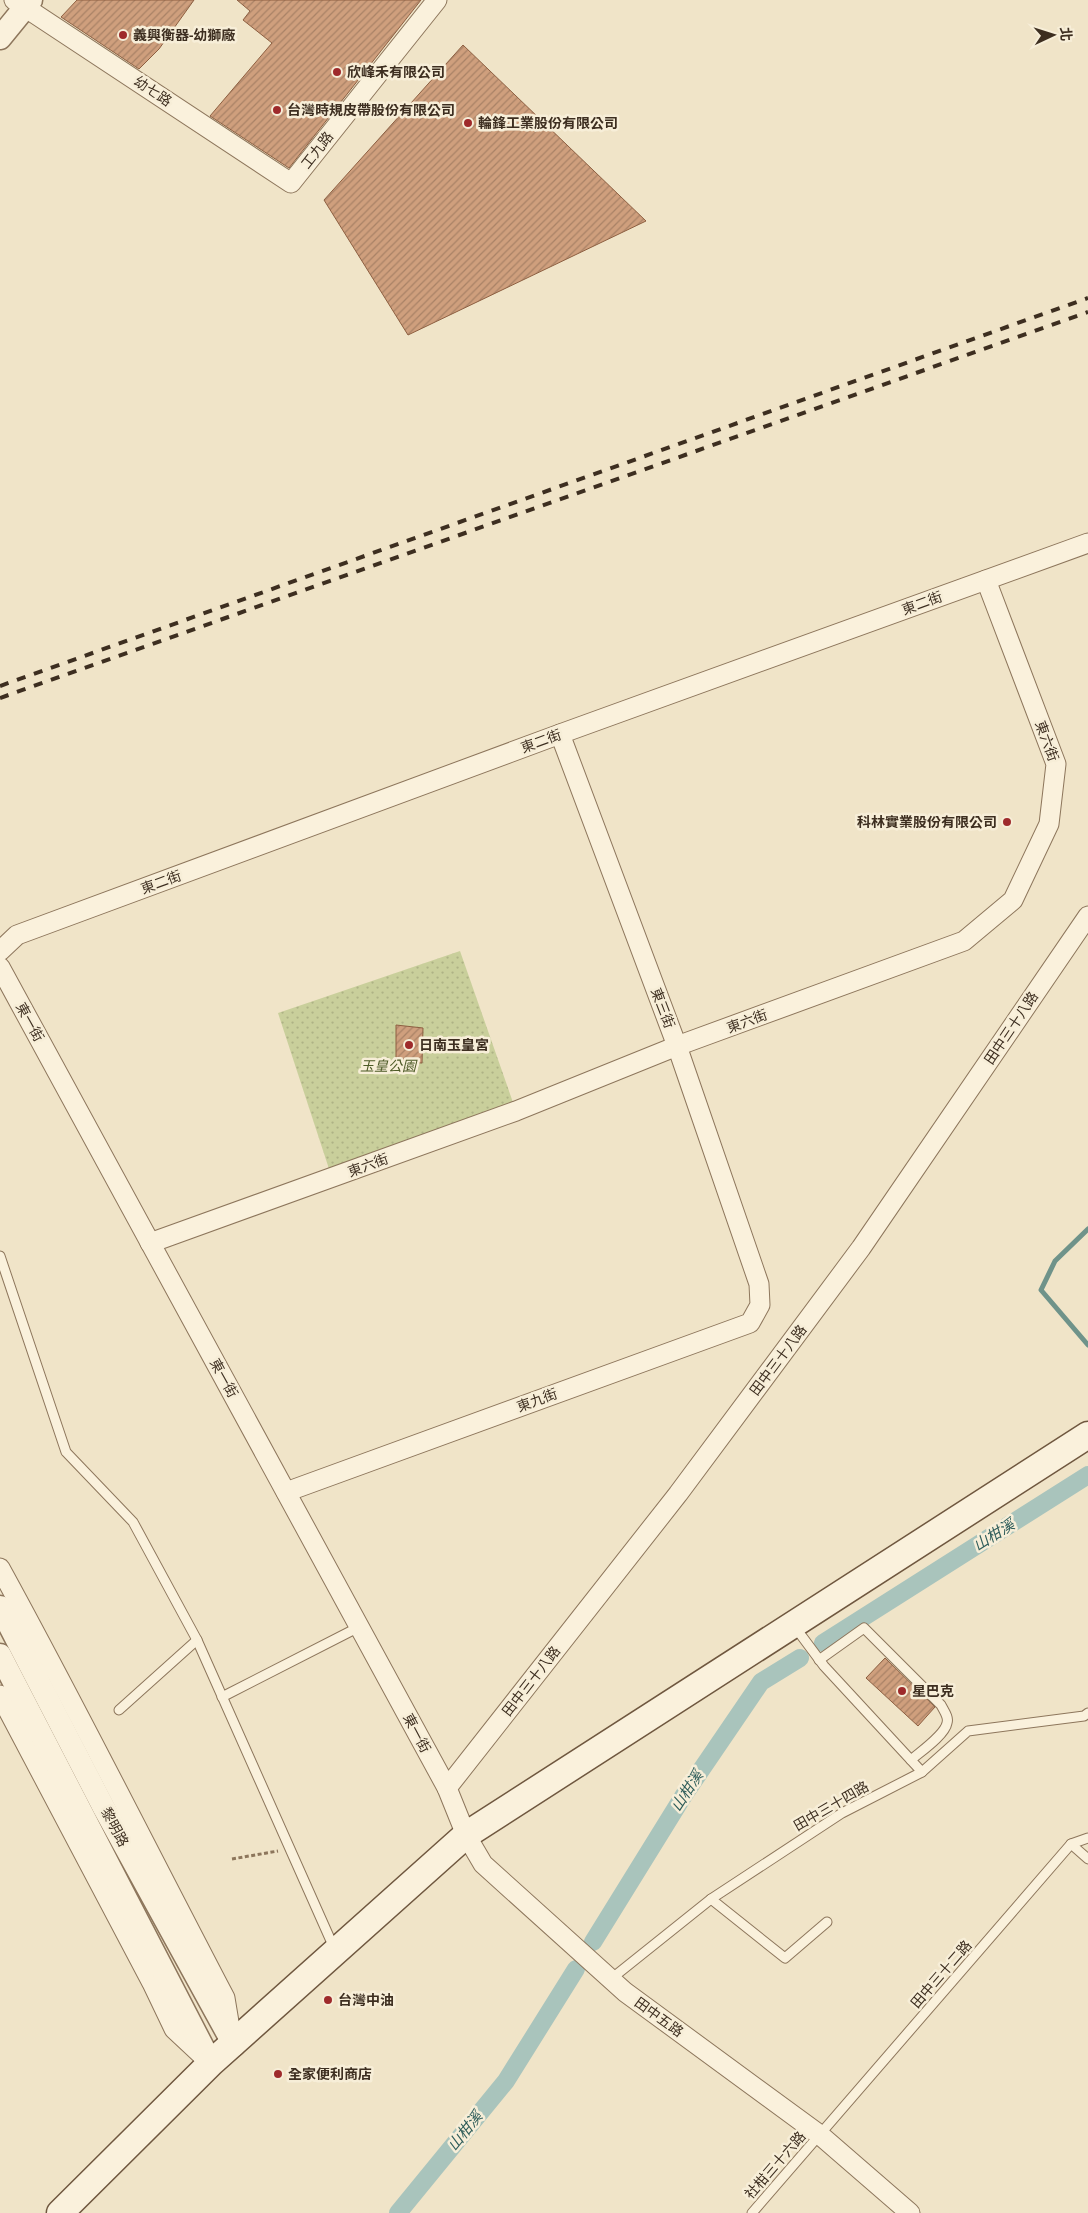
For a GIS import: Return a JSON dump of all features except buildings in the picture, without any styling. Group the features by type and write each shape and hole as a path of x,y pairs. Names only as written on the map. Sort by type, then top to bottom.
{"main road":[{"path":"60,2213 211,2063 234,2045 466,1835 1088,1436"}],"street":[{"name":"工九路","path":"291,183 437,0"},
{"name":"幼七路","path":"24,2 291,183"},
{"path":"0,38 24,2"},
{"name":"東二街","path":"0,951 17,935 560,734 1088,544"},
{"name":"東六街","path":"150,1243 516,1111 677,1046 964,941 1013,900 1050,824 1056,764 986,580"},
{"name":"東三街","path":"560,734 677,1046 759,1284"},
{"name":"田中三十八路","path":"447,1788 678,1494 862,1248 1088,916"},
{"name":"東一街","path":"0,967 447,1788"},
{"name":"東九街","path":"286,1492 750,1323 760,1305 759,1284"},
{"path":"0,1568 61,1679 84,1729 225,1998 234,2045"},
{"name":"黎明路","path":"0,1607 51,1702 104,1808 234,2045"},
{"name":"黎明路","path":"0,1655 211,2063"},
{"path":"0,1695 50,1753"},
{"path":"0,1695 152,1983 174,2029 211,2063"},
{"path":"51,1702 84,1729"},
{"name":"田中五路","path":"447,1788 466,1835 483,1864 611,1979 820,2135 910,2213"}],"lane":[{"path":"0,1256 66,1452 133,1522 197,1640 336,1952"},
{"path":"793,1625 819,1660 922,1772"},
{"path":"222,1696 359,1627"},
{"path":"819,1660 864,1628 942,1705 948,1722 945,1730 911,1760"},
{"path":"119,1710 197,1640"},
{"name":"田中三十四路","path":"611,1979 711,1899 842,1813 922,1772 968,1731 1084,1716 1088,1712"},
{"name":"田中三十二路","path":"820,2135 1071,1844 1088,1838"},
{"path":"1071,1844 1088,1859"},
{"path":"711,1899 785,1958 827,1922"},
{"name":"社柑三十六路","path":"752,2213 820,2135"}],"path":[{"path":"232,1858 290,1849"}],"green space":[{"name":"玉皇公園","path":"460,951 516,1111 332,1178 278,1013"}],"waterway":[{"path":"1088,1229 1055,1261 1041,1290 1088,1345"},
{"name":"山柑溪","path":"823,1643 1088,1475"},
{"name":"山柑溪","path":"593,1942 684,1795 761,1682 800,1658"},
{"name":"山柑溪","path":"398,2213 506,2081 576,1969"}],"railway":[{"path":"0,686 1088,298"},
{"path":"0,698 1088,312"}],"place":[{"name":"義興衡器-幼獅廠","path":"123,35"},
{"name":"欣峰禾有限公司","path":"337,72"},
{"name":"台灣時規皮帶股份有限公司","path":"277,110"},
{"name":"輪鋒工業股份有限公司","path":"468,123"},
{"name":"科林實業股份有限公司","path":"1007,822"},
{"name":"日南玉皇宮","path":"409,1045"},
{"name":"星巴克","path":"902,1691"},
{"name":"台灣中油","path":"328,2000"},
{"name":"全家便利商店","path":"278,2074"}]}
